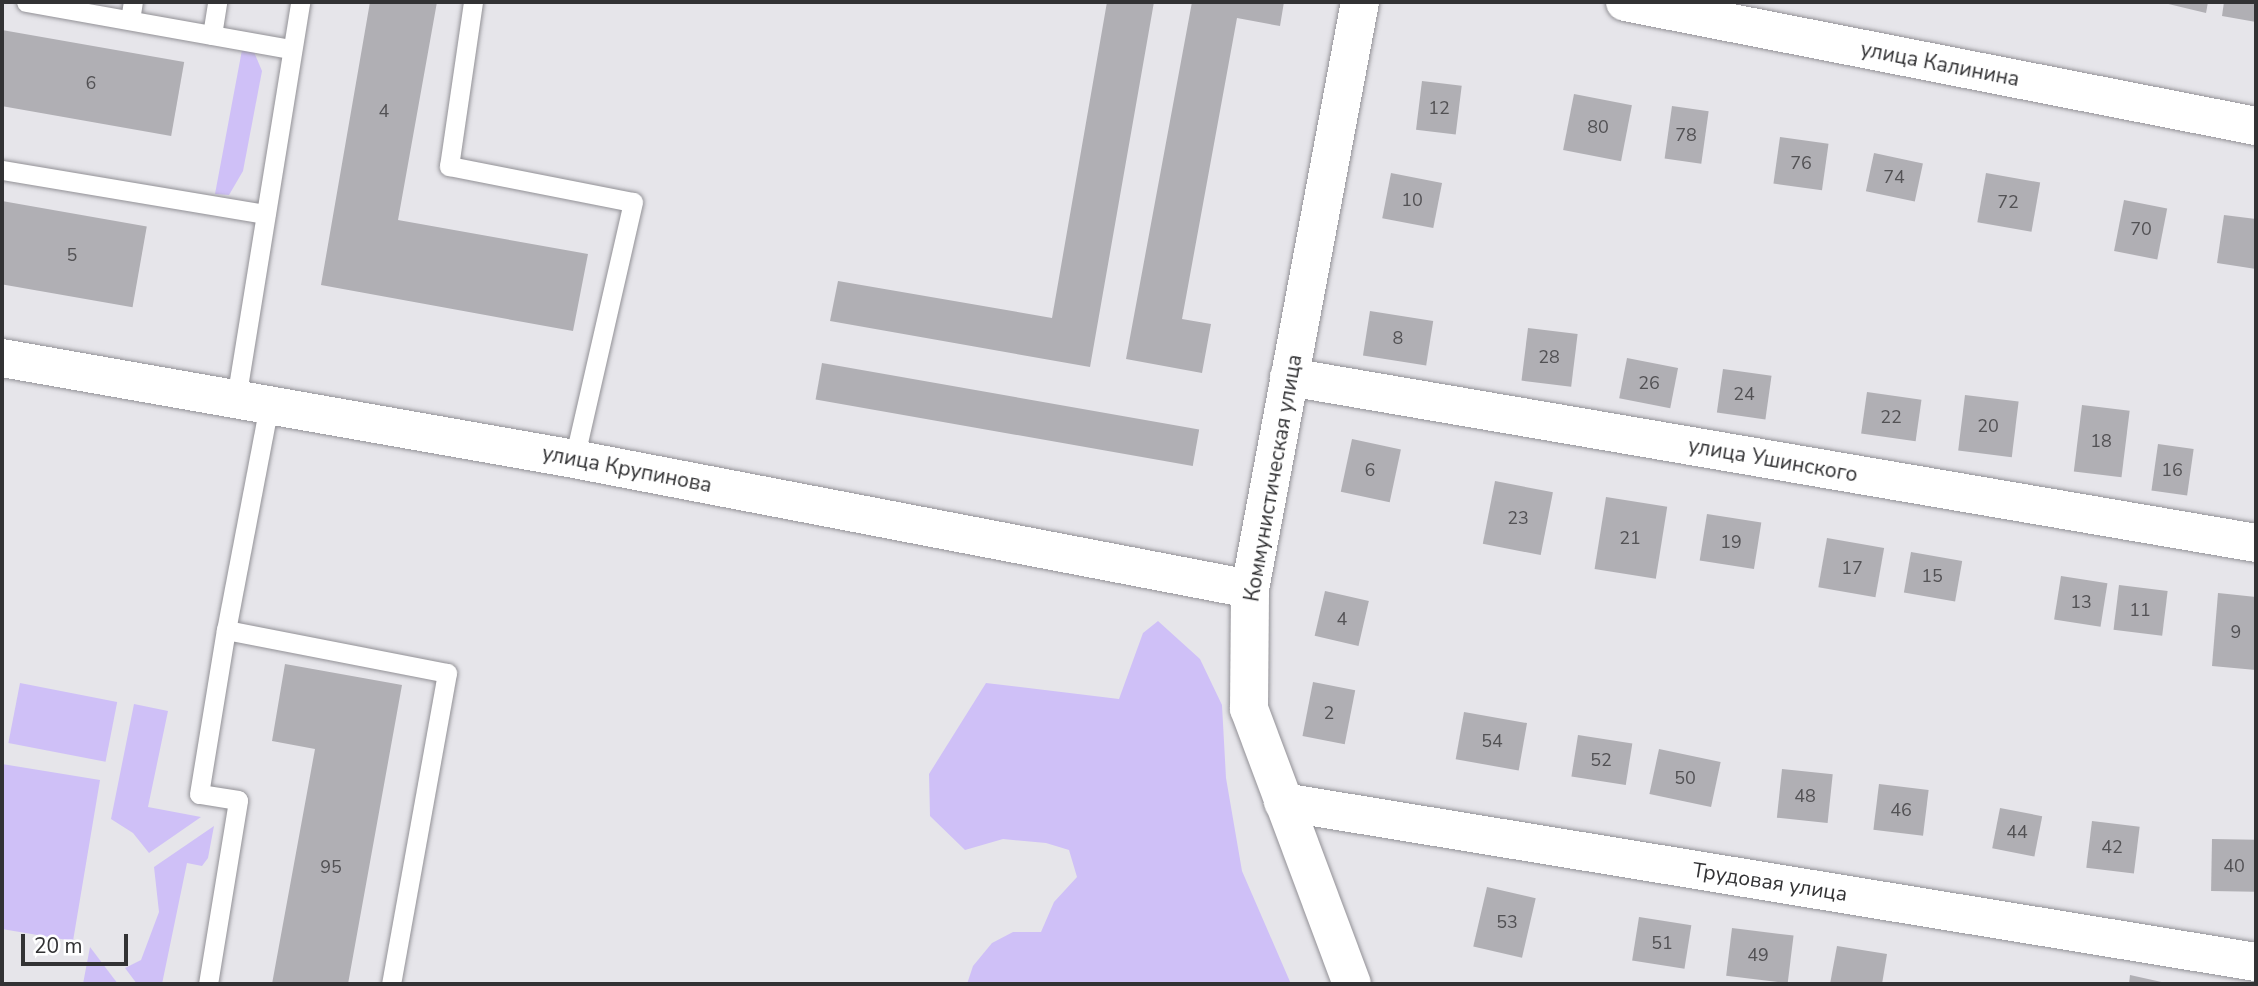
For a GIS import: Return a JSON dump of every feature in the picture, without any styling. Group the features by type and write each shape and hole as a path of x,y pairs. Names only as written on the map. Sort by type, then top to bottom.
{"street":[{"name":"Коммунистическая улица","path":"1352,984 1249,709 1250,589 1360,2"},
{"name":"улица Калинина","path":"1625,2 2256,126"},
{"name":"улица Крупинова","path":"2,358 575,458 1250,589"},
{"name":"улица Ушинского","path":"1289,377 2256,542"},
{"name":"Трудовая улица","path":"1283,802 2256,962"}],"lane":[{"path":"26,2 132,11 212,35 291,49"},
{"path":"212,35 217,2"},
{"path":"208,984 238,800 199,794 226,630 252,402 265,214 300,2"},
{"path":"473,2 449,166 633,202 575,458"},
{"path":"2,170 265,214"},
{"path":"226,630 447,673 391,984"}],"shaded area":[{"path":"242,50 254,52 262,71 243,171 229,195 215,194"},
{"path":"1158,621 1200,659 1222,705 1226,778 1242,871 1291,984 967,984 973,966 992,943 1013,932 1041,932 1054,902 1077,877 1069,850 1046,843 1003,839 965,850 930,816 929,774 986,683 1119,699 1143,633"},
{"path":"20,683 117,702 106,762 8,743"},
{"path":"134,704 168,711 148,807 201,817 149,853 133,833 111,819"},
{"path":"2,764 100,780 73,941 2,929"},
{"path":"214,826 208,858 202,866 187,863 162,984 137,984 125,968 141,960 159,912 154,867"},
{"path":"90,947 118,984 83,984"}],"building":[{"path":"370,2 437,2 398,220 588,254 573,331 321,285"},
{"path":"1107,2 1154,2 1090,367 830,321 838,281 1052,318"},
{"path":"1192,2 1284,2 1280,26 1237,18 1182,319 1211,324 1202,373 1126,359"},
{"path":"2160,2 2208,2 2206,13"},
{"path":"2224,2 2256,2 2256,22 2222,16"},
{"path":"2,30 184,62 171,136 2,106"},
{"path":"1422,81 1462,86 1456,135 1416,130"},
{"path":"1574,94 1632,105 1621,161 1563,150"},
{"path":"1672,106 1709,111 1701,164 1665,158"},
{"path":"1780,137 1829,144 1822,190 1773,184"},
{"path":"1874,153 1923,163 1915,202 1866,191"},
{"path":"1391,173 1442,183 1433,228 1382,218"},
{"path":"1986,173 2040,183 2031,232 1977,222"},
{"path":"2124,200 2167,208 2157,259 2114,251"},
{"path":"2,201 147,227 133,307 2,284"},
{"path":"2224,215 2256,219 2256,269 2217,263"},
{"path":"1370,311 1433,321 1426,365 1363,355"},
{"path":"1528,328 1578,334 1571,387 1522,381"},
{"path":"1627,358 1678,368 1670,408 1619,398"},
{"path":"822,363 1199,430 1193,466 816,399"},
{"path":"1723,369 1772,376 1765,419 1717,413"},
{"path":"1867,392 1921,400 1916,441 1861,434"},
{"path":"1965,395 2019,402 2012,457 1958,451"},
{"path":"2082,405 2130,411 2121,477 2074,472"},
{"path":"1352,439 1401,449 1390,502 1341,492"},
{"path":"2158,444 2194,449 2187,496 2151,491"},
{"path":"1495,481 1553,492 1541,555 1483,544"},
{"path":"1606,497 1667,507 1656,579 1595,569"},
{"path":"1707,514 1761,523 1754,569 1700,560"},
{"path":"1827,538 1884,548 1875,597 1818,587"},
{"path":"1911,552 1962,561 1955,601 1904,592"},
{"path":"2061,576 2107,583 2101,627 2054,619"},
{"path":"2119,585 2168,591 2162,636 2114,630"},
{"path":"1325,591 1369,601 1358,646 1315,636"},
{"path":"2218,593 2256,597 2256,670 2212,666"},
{"path":"285,664 402,685 348,984 272,984 315,749 272,741"},
{"path":"1313,682 1355,690 1345,744 1303,736"},
{"path":"1464,712 1527,723 1519,770 1456,759"},
{"path":"1578,735 1632,744 1626,785 1571,776"},
{"path":"1659,749 1721,762 1711,807 1649,794"},
{"path":"1782,769 1833,774 1828,823 1777,818"},
{"path":"1879,784 1929,790 1923,836 1873,830"},
{"path":"2000,808 2042,816 2034,856 1992,848"},
{"path":"2092,821 2140,827 2134,873 2086,868"},
{"path":"2212,839 2256,840 2255,892 2211,891"},
{"path":"1487,887 1536,898 1522,958 1473,946"},
{"path":"1639,917 1691,925 1684,969 1632,960"},
{"path":"1732,928 1794,936 1788,983 1726,976"},
{"path":"1837,946 1887,954 1882,984 1830,984"},
{"path":"2130,975 2166,983 2166,984 2129,984"}]}
